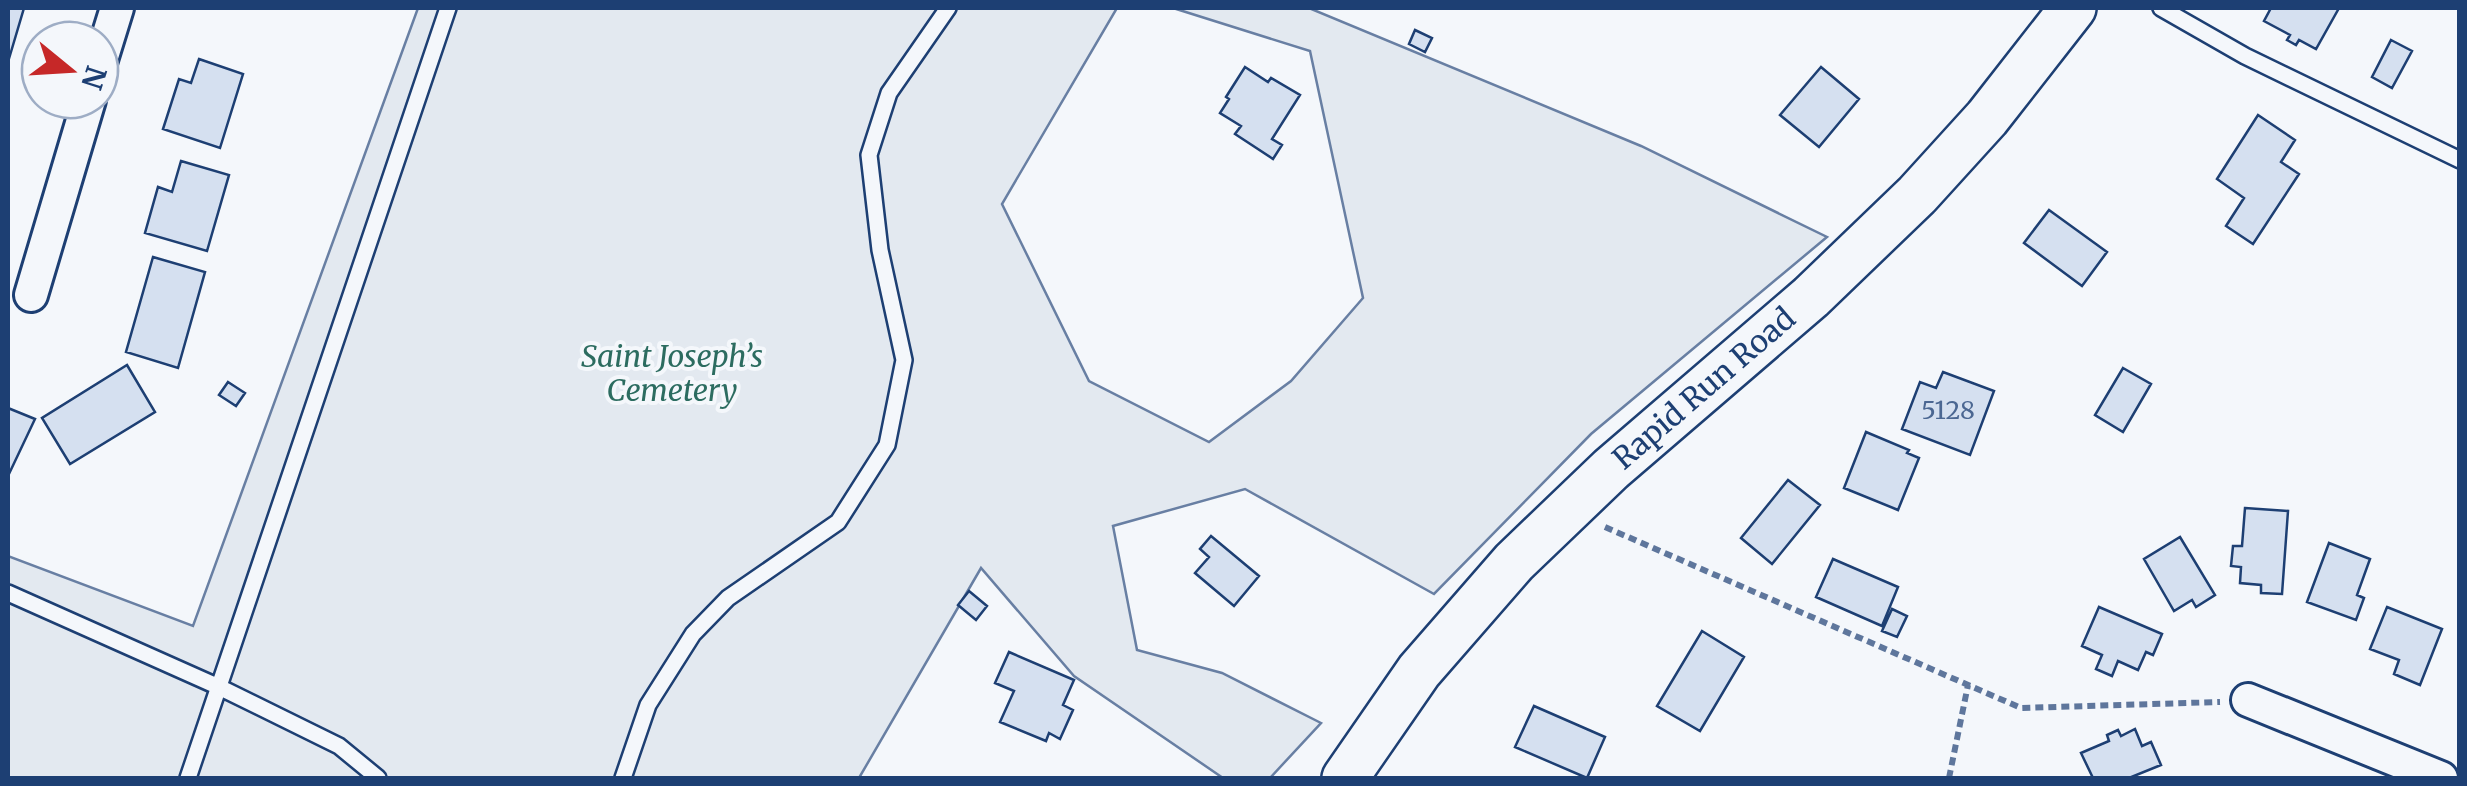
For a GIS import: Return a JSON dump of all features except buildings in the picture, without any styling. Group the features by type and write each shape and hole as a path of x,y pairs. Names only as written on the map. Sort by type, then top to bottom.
{"street":[{"name":"Rapid Run Road","path":"1344,778 1419,671 1514,562 1611,469 1811,297 1917,195 1986,118 2074,8"},
{"path":"31,295 83,120"},
{"path":"2248,700 2441,778"}],"lane":[{"path":"188,778 448,8"},
{"path":"623,778 648,704 693,634 728,598 838,522 887,445 904,360 880,250 869,156 889,93 948,8"},
{"path":"2161,8 2245,56 2460,160"},
{"path":"8,593 219,687 339,746 378,778"}],"path":[{"path":"1567,511 2021,708 2248,700"},
{"path":"1949,778 1968,685"}],"green space":[{"name":"Saint Joseph’s Cemetery","path":"418,8 1117,8 1002,204 1089,381 1209,442 1291,381 1363,298 1310,51 1173,8 1309,8 1641,146 1827,237 1591,434 1434,594 1245,489 1113,526 1137,650 1222,673 1321,723 1270,778 1223,778 1074,676 981,568 859,778 8,778 8,556 193,626"}]}
